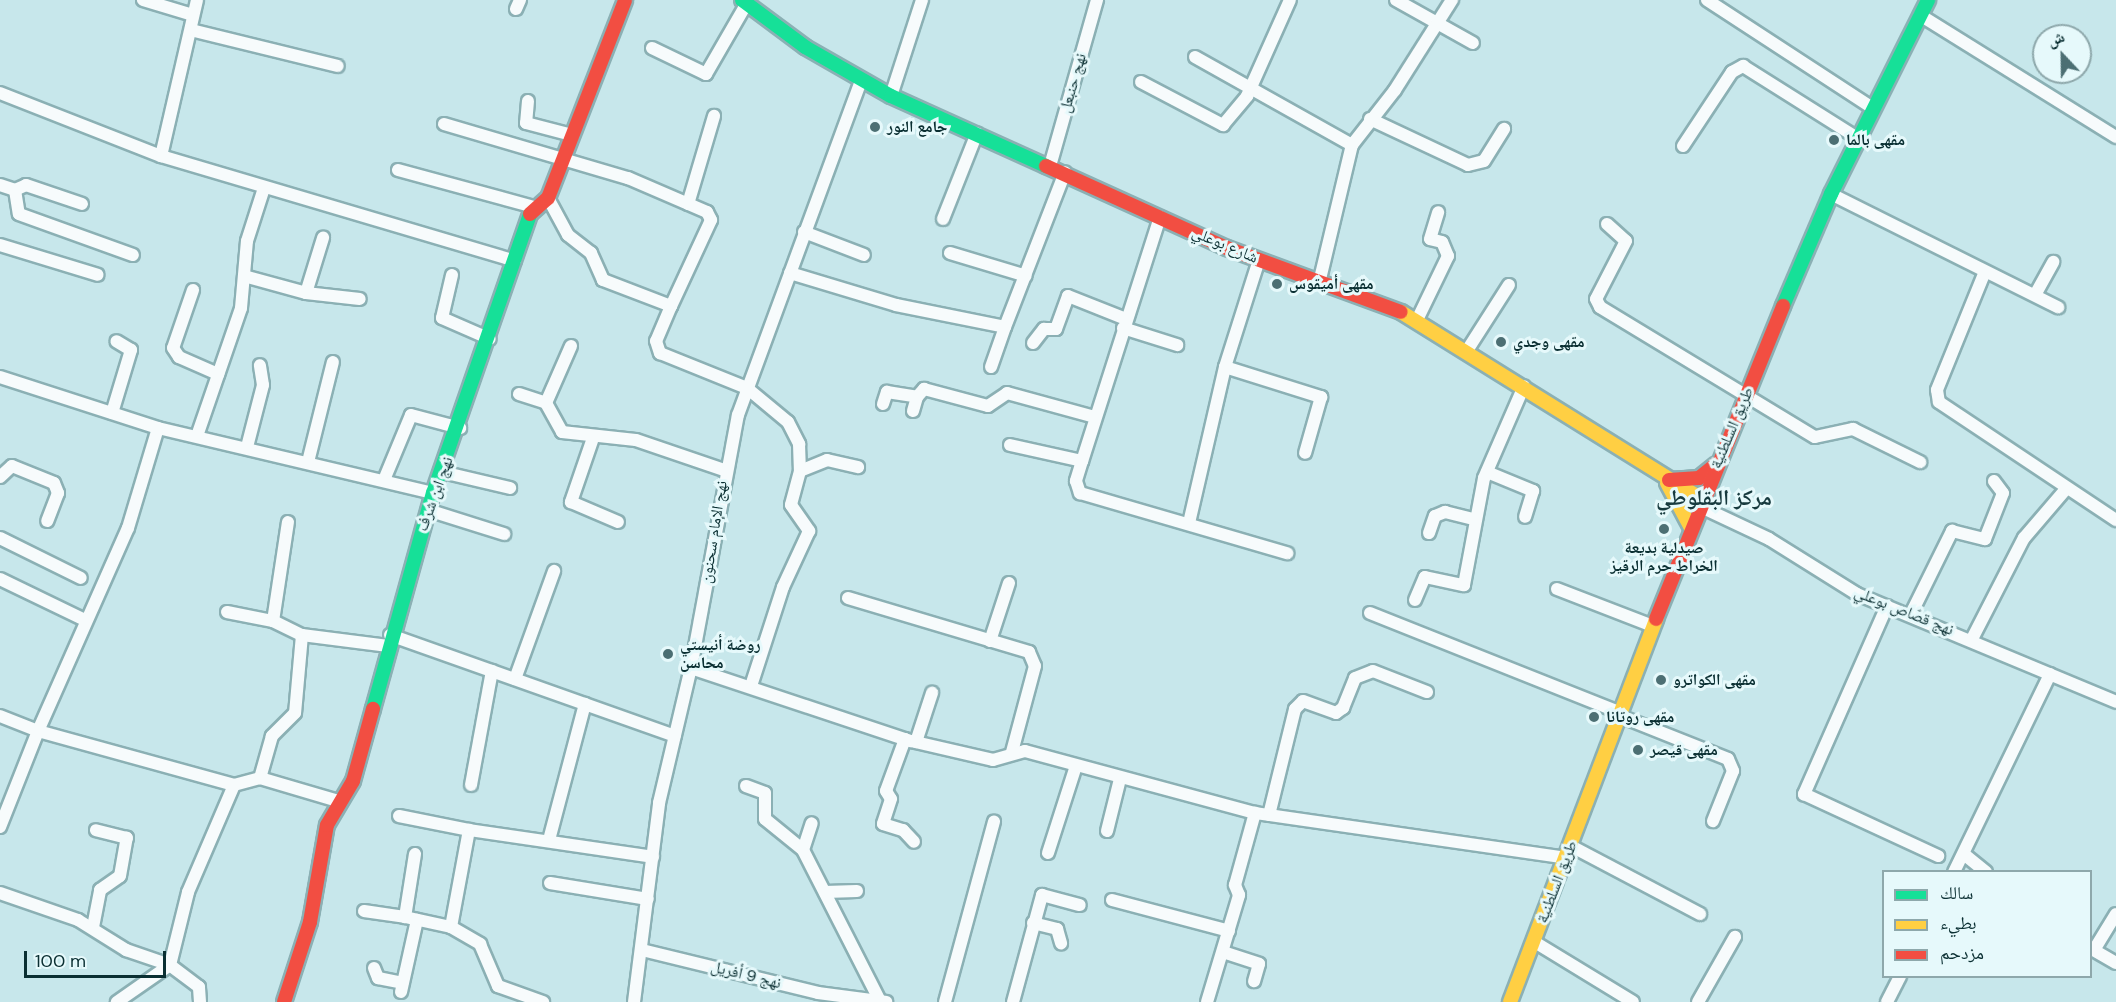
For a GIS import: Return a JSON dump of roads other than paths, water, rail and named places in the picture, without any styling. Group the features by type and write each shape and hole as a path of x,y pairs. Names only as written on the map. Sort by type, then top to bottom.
{"street":[{"path":"143,0 193,15"},
{"path":"161,156 197,0"},
{"path":"398,170 534,207 548,198 626,0"},
{"path":"891,96 922,0"},
{"name":"نهج حنبعل","path":"1050,166 1097,0"},
{"path":"1141,82 1223,125 1251,89 1290,0"},
{"path":"1396,0 1473,43"},
{"path":"1320,279 1352,145 1439,24 1452,0"},
{"path":"1707,0 1874,109"},
{"name":"طريق السلطنية","path":"1510,1002 1700,503 1831,194 1928,0"},
{"path":"652,48 706,74 752,3"},
{"name":"شارع بوعلي","path":"752,3 861,80 891,96 1259,260 1320,279 1418,318 1700,503"},
{"path":"1920,15 2116,137"},
{"path":"191,30 338,66"},
{"path":"1195,57 1352,145"},
{"path":"1683,146 1732,72 1743,66 1859,139"},
{"name":"نهج الإمام سحنون","path":"634,1002 653,856 675,736 691,668 724,470 747,388 861,80"},
{"path":"0,93 161,156 264,188 334,204 515,261"},
{"path":"528,101 526,123 572,135"},
{"path":"688,204 711,142 714,116"},
{"path":"1370,119 1468,165 1484,161 1504,129"},
{"path":"444,124 563,162 628,178 707,212 711,220 656,341 660,353 747,388 788,422 799,444 800,471 791,505 809,531 783,586 751,686"},
{"path":"943,219 977,133"},
{"path":"991,367 1065,172"},
{"path":"0,185 15,190 26,185 82,204"},
{"path":"196,436 241,308 247,241 264,188"},
{"path":"15,190 19,214 133,255"},
{"path":"1831,194 1984,274 2058,307"},
{"path":"548,198 568,235 591,253 603,280 670,306"},
{"name":"نهج ابن شرف","path":"284,1002 310,922 327,825 338,801 353,782 389,641 433,493 460,428 534,207"},
{"path":"1418,318 1448,256 1442,242 1430,238 1438,212"},
{"path":"1160,217 1124,324 1076,481 1080,493 1287,553"},
{"path":"1608,224 1626,241 1598,305 1745,399 1815,437 1853,429 1920,462"},
{"path":"804,232 864,255"},
{"path":"306,293 323,238"},
{"path":"0,244 98,275"},
{"path":"950,254 1026,276"},
{"path":"1189,523 1225,367 1259,260"},
{"path":"2035,296 2053,262"},
{"path":"790,273 896,305 1005,327"},
{"path":"1984,274 1937,397 1961,420 2116,520"},
{"path":"452,275 442,318 490,339"},
{"path":"244,276 266,278 306,293 360,298"},
{"path":"1468,349 1509,285"},
{"path":"193,290 174,348 179,357 218,374"},
{"path":"1033,344 1044,329 1056,329 1068,296 1124,324 1177,345"},
{"path":"112,413 131,350 116,341"},
{"path":"546,403 571,346"},
{"path":"308,462 333,362"},
{"path":"248,447 263,385 260,365"},
{"path":"1225,367 1322,397 1305,453"},
{"path":"0,377 158,428 248,447 433,493"},
{"path":"1415,600 1425,578 1432,575 1464,585 1474,519 1487,472 1524,386"},
{"path":"914,411 917,397 924,388 988,406 1007,393 1095,417"},
{"path":"883,404 886,392 917,397"},
{"path":"519,394 546,403 562,432 593,438 642,442 724,470"},
{"path":"384,480 411,415 460,428"},
{"path":"0,827 85,620 128,528 158,428"},
{"path":"593,438 571,502 618,522"},
{"path":"1010,446 1082,461"},
{"path":"800,471 827,460 858,467"},
{"path":"1663,478 1688,482 1718,461"},
{"path":"0,477 12,466 54,483 58,493 47,521"},
{"path":"442,472 510,488"},
{"path":"1487,472 1533,491 1525,517"},
{"path":"1663,478 1683,506 1691,528"},
{"path":"1911,614 1952,531 1985,538 2003,494 1994,482"},
{"path":"1972,639 2024,538 2066,489"},
{"name":"نهج قصّاص بوعلي","path":"1700,503 1887,606 1972,639 2116,702"},
{"path":"428,510 504,534"},
{"path":"1429,533 1434,516 1444,512 1474,519"},
{"path":"273,621 288,522"},
{"path":"0,538 81,578"},
{"path":"516,679 554,571"},
{"path":"0,579 85,620"},
{"path":"990,641 1009,583"},
{"path":"1557,590 1653,626"},
{"path":"848,598 1029,652 1035,666 1012,752"},
{"path":"1887,606 1804,794 1938,856"},
{"path":"227,612 273,621 302,635 389,641 492,671 675,736"},
{"path":"1370,613 1728,759 1733,771 1713,821"},
{"path":"260,778 272,736 295,714 302,635"},
{"path":"691,668 751,686 911,741 993,760 1012,752 1076,766 1255,813 1568,852 1700,914"},
{"path":"471,784 492,671"},
{"path":"1269,815 1295,709 1304,702 1336,713 1360,672 1373,671 1427,692"},
{"path":"1955,870 1965,855 2050,674"},
{"path":"914,842 903,830 883,824 891,799 886,791 932,693"},
{"path":"549,840 585,704"},
{"path":"0,716 38,730 234,785 260,778 338,801"},
{"path":"1048,853 1076,766"},
{"path":"1107,831 1120,779"},
{"path":"117,1002 170,965 189,892 234,785"},
{"path":"746,786 765,793 765,819 803,850 880,1001"},
{"path":"1207,1002 1229,931 1255,813"},
{"path":"399,816 469,830 653,856"},
{"path":"945,1002 994,822"},
{"path":"803,850 812,823"},
{"path":"93,927 100,890 120,876 127,838 96,830"},
{"path":"452,927 469,830"},
{"path":"374,968 378,978 402,988 411,918 414,854"},
{"path":"1965,855 1984,870"},
{"path":"550,884 648,899"},
{"path":"825,892 857,891"},
{"path":"0,893 93,927 126,950 170,965 199,987 200,1002"},
{"path":"1013,1002 1042,895 1080,905"},
{"path":"1112,900 1229,931"},
{"path":"364,911 452,927 485,950 488,973 498,986 543,1002"},
{"path":"2116,914 2092,949 2116,963"},
{"path":"1033,923 1057,929 1061,943"},
{"path":"1698,1002 1735,937"},
{"path":"1533,942 1633,1002"},
{"name":"نهج 9 أفريل","path":"642,950 817,998 886,1002"},
{"path":"1223,952 1259,964 1254,981"},
{"path":"1887,1002 1899,978"}],"place":[{"name":"جامع النور","path":"875,127"},
{"name":"مقهى بالما","path":"1834,140"},
{"name":"مقهى أميقوس","path":"1277,284"},
{"name":"مقهى وجدي","path":"1501,342"},
{"name":"صيدلية بديعة الخراط حرم الرقيز","path":"1664,529"},
{"name":"روضة أنيستي محاسن","path":"668,654"},
{"name":"مقهى الكواترو","path":"1661,680"},
{"name":"مقهى روتانا","path":"1594,717"},
{"name":"مقهى قيصر","path":"1638,750"}],"district":[{"name":"مركز البقلوطي","path":"1714,498"}]}
